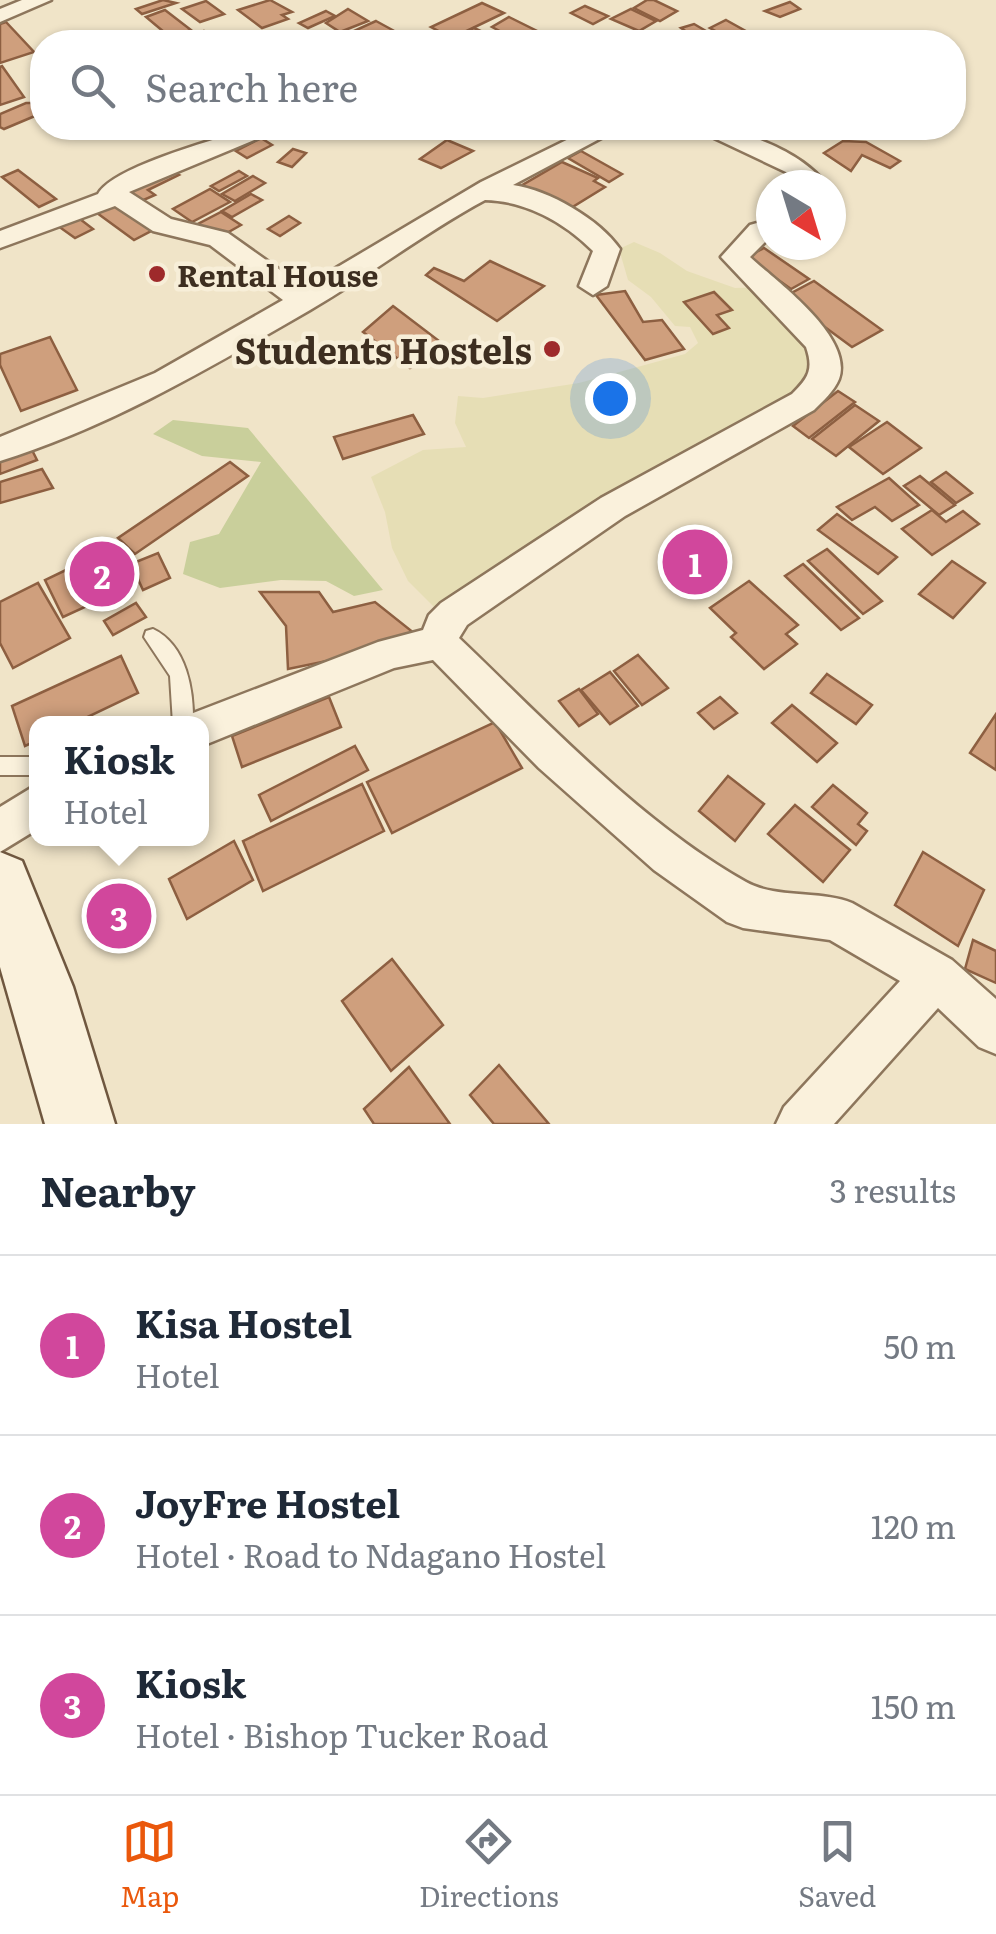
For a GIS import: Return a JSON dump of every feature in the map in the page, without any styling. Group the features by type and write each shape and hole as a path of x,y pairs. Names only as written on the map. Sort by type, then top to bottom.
{"main road":[{"path":"0,882 40,988 80,1124"}],"street":[{"path":"0,16 40,0"},
{"path":"0,240 109,199 111,192 140,176 238,140"},
{"path":"0,449 158,385 304,302 418,228 585,140"},
{"path":"733,140 798,170"},
{"path":"111,192 162,225 219,240 242,252 304,302"},
{"path":"486,192 517,192 586,228 606,250 593,286"},
{"path":"440,643 442,626 454,614 614,507 803,402 825,378 826,354 797,313 735,257 756,234"},
{"path":"209,725 390,653 440,643"},
{"path":"440,643 553,755 668,854 743,906 836,920 936,976 996,1030"},
{"path":"0,832 29,810"},
{"path":"801,1124 936,976"}],"lane":[{"path":"154,637 178,664 183,716"},
{"path":"0,766 29,766"}],"shaded area":[{"path":"634,242 687,271 735,288 767,287 811,347 809,386 439,612 408,581 392,548 385,512 371,477 423,450 466,447 455,423 458,396 483,398 579,383 685,354 698,343 690,327 675,326 651,297 628,280 619,249"}],"green space":[{"path":"173,420 248,428 383,590 354,596 326,581 281,580 220,588 183,574 190,542 219,534 261,462 202,456 153,434"}],"building":[{"path":"163,0 176,3 142,14 136,9"},
{"path":"270,0 292,12 282,15 288,19 262,28 238,10"},
{"path":"647,0 677,11 660,21 634,8"},
{"path":"206,1 224,14 200,22 182,9"},
{"path":"790,2 800,9 780,17 765,11"},
{"path":"482,3 504,13 469,30 431,27"},
{"path":"585,6 608,16 593,24 571,13"},
{"path":"348,9 368,21 345,30 326,23"},
{"path":"631,9 656,21 637,30 611,19"},
{"path":"165,10 191,30 162,30 146,17"},
{"path":"326,11 335,16 308,28 299,23"},
{"path":"509,17 535,30 498,30 492,27"},
{"path":"726,20 744,30 714,30 710,28"},
{"path":"376,21 392,30 356,30"},
{"path":"6,22 30,48 30,53 0,63 0,24"},
{"path":"694,24 704,30 684,30 681,28"},
{"path":"0,67 24,97 0,105"},
{"path":"30,103 30,118 4,129 0,127 0,114"},
{"path":"257,140 272,145 247,158 236,151"},
{"path":"447,140 473,151 441,168 420,159"},
{"path":"843,141 866,142 900,161 890,168 862,155 851,171 824,153"},
{"path":"293,149 306,153 292,167 278,162"},
{"path":"581,151 622,174 609,182 568,158"},
{"path":"562,162 598,178 594,181 605,187 566,211 519,187"},
{"path":"169,169 179,175 148,190 155,195 139,202 124,190"},
{"path":"18,170 56,199 39,207 2,177"},
{"path":"239,171 247,176 219,191 211,186"},
{"path":"253,176 265,183 235,201 222,194"},
{"path":"210,189 230,202 192,222 173,209"},
{"path":"251,194 262,200 232,217 222,211"},
{"path":"116,204 153,230 134,240 97,213"},
{"path":"221,212 241,225 218,238 198,224"},
{"path":"76,216 93,229 75,238 58,226"},
{"path":"289,216 300,223 280,236 268,229"},
{"path":"756,252 756,260 781,260 809,279 791,289 746,257"},
{"path":"490,261 544,286 497,321 426,275 434,268 464,281"},
{"path":"814,281 882,330 852,347 784,297"},
{"path":"625,291 643,322 662,320 684,349 645,360 596,295"},
{"path":"714,292 732,310 717,315 729,328 713,334 684,302"},
{"path":"393,306 447,347 410,368 363,332"},
{"path":"50,337 77,390 21,411 0,365 0,354"},
{"path":"838,391 855,402 809,438 793,426"},
{"path":"855,405 879,421 836,456 812,439"},
{"path":"413,415 424,434 343,459 334,437"},
{"path":"887,422 921,448 883,474 849,447"},
{"path":"31,448 37,460 0,474 0,460"},
{"path":"230,462 248,476 135,554 118,538"},
{"path":"42,469 53,488 0,503 0,482"},
{"path":"946,472 972,493 956,503 931,482"},
{"path":"920,476 955,505 939,515 904,486"},
{"path":"889,478 919,505 892,521 875,507 852,520 837,507"},
{"path":"932,510 946,522 963,511 979,524 932,555 902,529"},
{"path":"837,514 897,557 878,574 818,530"},
{"path":"112,546 133,585 92,604 72,564"},
{"path":"827,549 882,601 863,614 808,561"},
{"path":"158,553 170,578 143,590 131,564"},
{"path":"952,561 985,583 953,618 919,594"},
{"path":"803,564 859,618 841,630 785,576"},
{"path":"66,570 85,607 63,617 45,580"},
{"path":"749,581 798,625 786,634 797,644 764,669 731,637 736,633 710,608"},
{"path":"38,583 70,638 13,668 0,643 0,602"},
{"path":"260,592 319,592 333,612 375,602 424,641 288,669 286,626"},
{"path":"136,603 146,617 113,635 104,621"},
{"path":"638,655 668,688 642,705 614,671"},
{"path":"121,656 138,693 90,716 29,716 29,744 25,746 12,706"},
{"path":"610,672 638,706 610,724 581,690"},
{"path":"827,674 872,705 856,724 811,693"},
{"path":"579,689 598,714 579,726 559,701"},
{"path":"329,697 341,727 242,767 232,736"},
{"path":"720,697 737,713 714,729 698,713"},
{"path":"792,705 837,743 817,762 772,723"},
{"path":"996,714 996,770 970,753"},
{"path":"495,722 522,768 392,833 367,782"},
{"path":"355,746 368,770 271,821 259,795"},
{"path":"728,776 764,804 735,841 699,811"},
{"path":"362,784 384,831 263,891 243,841"},
{"path":"833,785 867,813 858,824 867,831 856,845 812,807"},
{"path":"795,805 850,850 823,882 768,834"},
{"path":"234,841 253,880 187,919 169,879"},
{"path":"923,852 984,890 958,946 895,905"},
{"path":"973,940 996,951 996,983 965,969"},
{"path":"392,959 443,1025 391,1071 342,1001"},
{"path":"499,1065 549,1124 494,1124 470,1095"},
{"path":"409,1067 450,1124 374,1124 364,1109"}],"place":[{"name":"Rental House","path":"157,274"},
{"name":"Students Hostels","path":"552,349"},
{"name":"Kisa Hostel","path":"695,562"},
{"name":"JoyFre Hostel","path":"102,574"},
{"name":"Kiosk","path":"119,916"}]}
